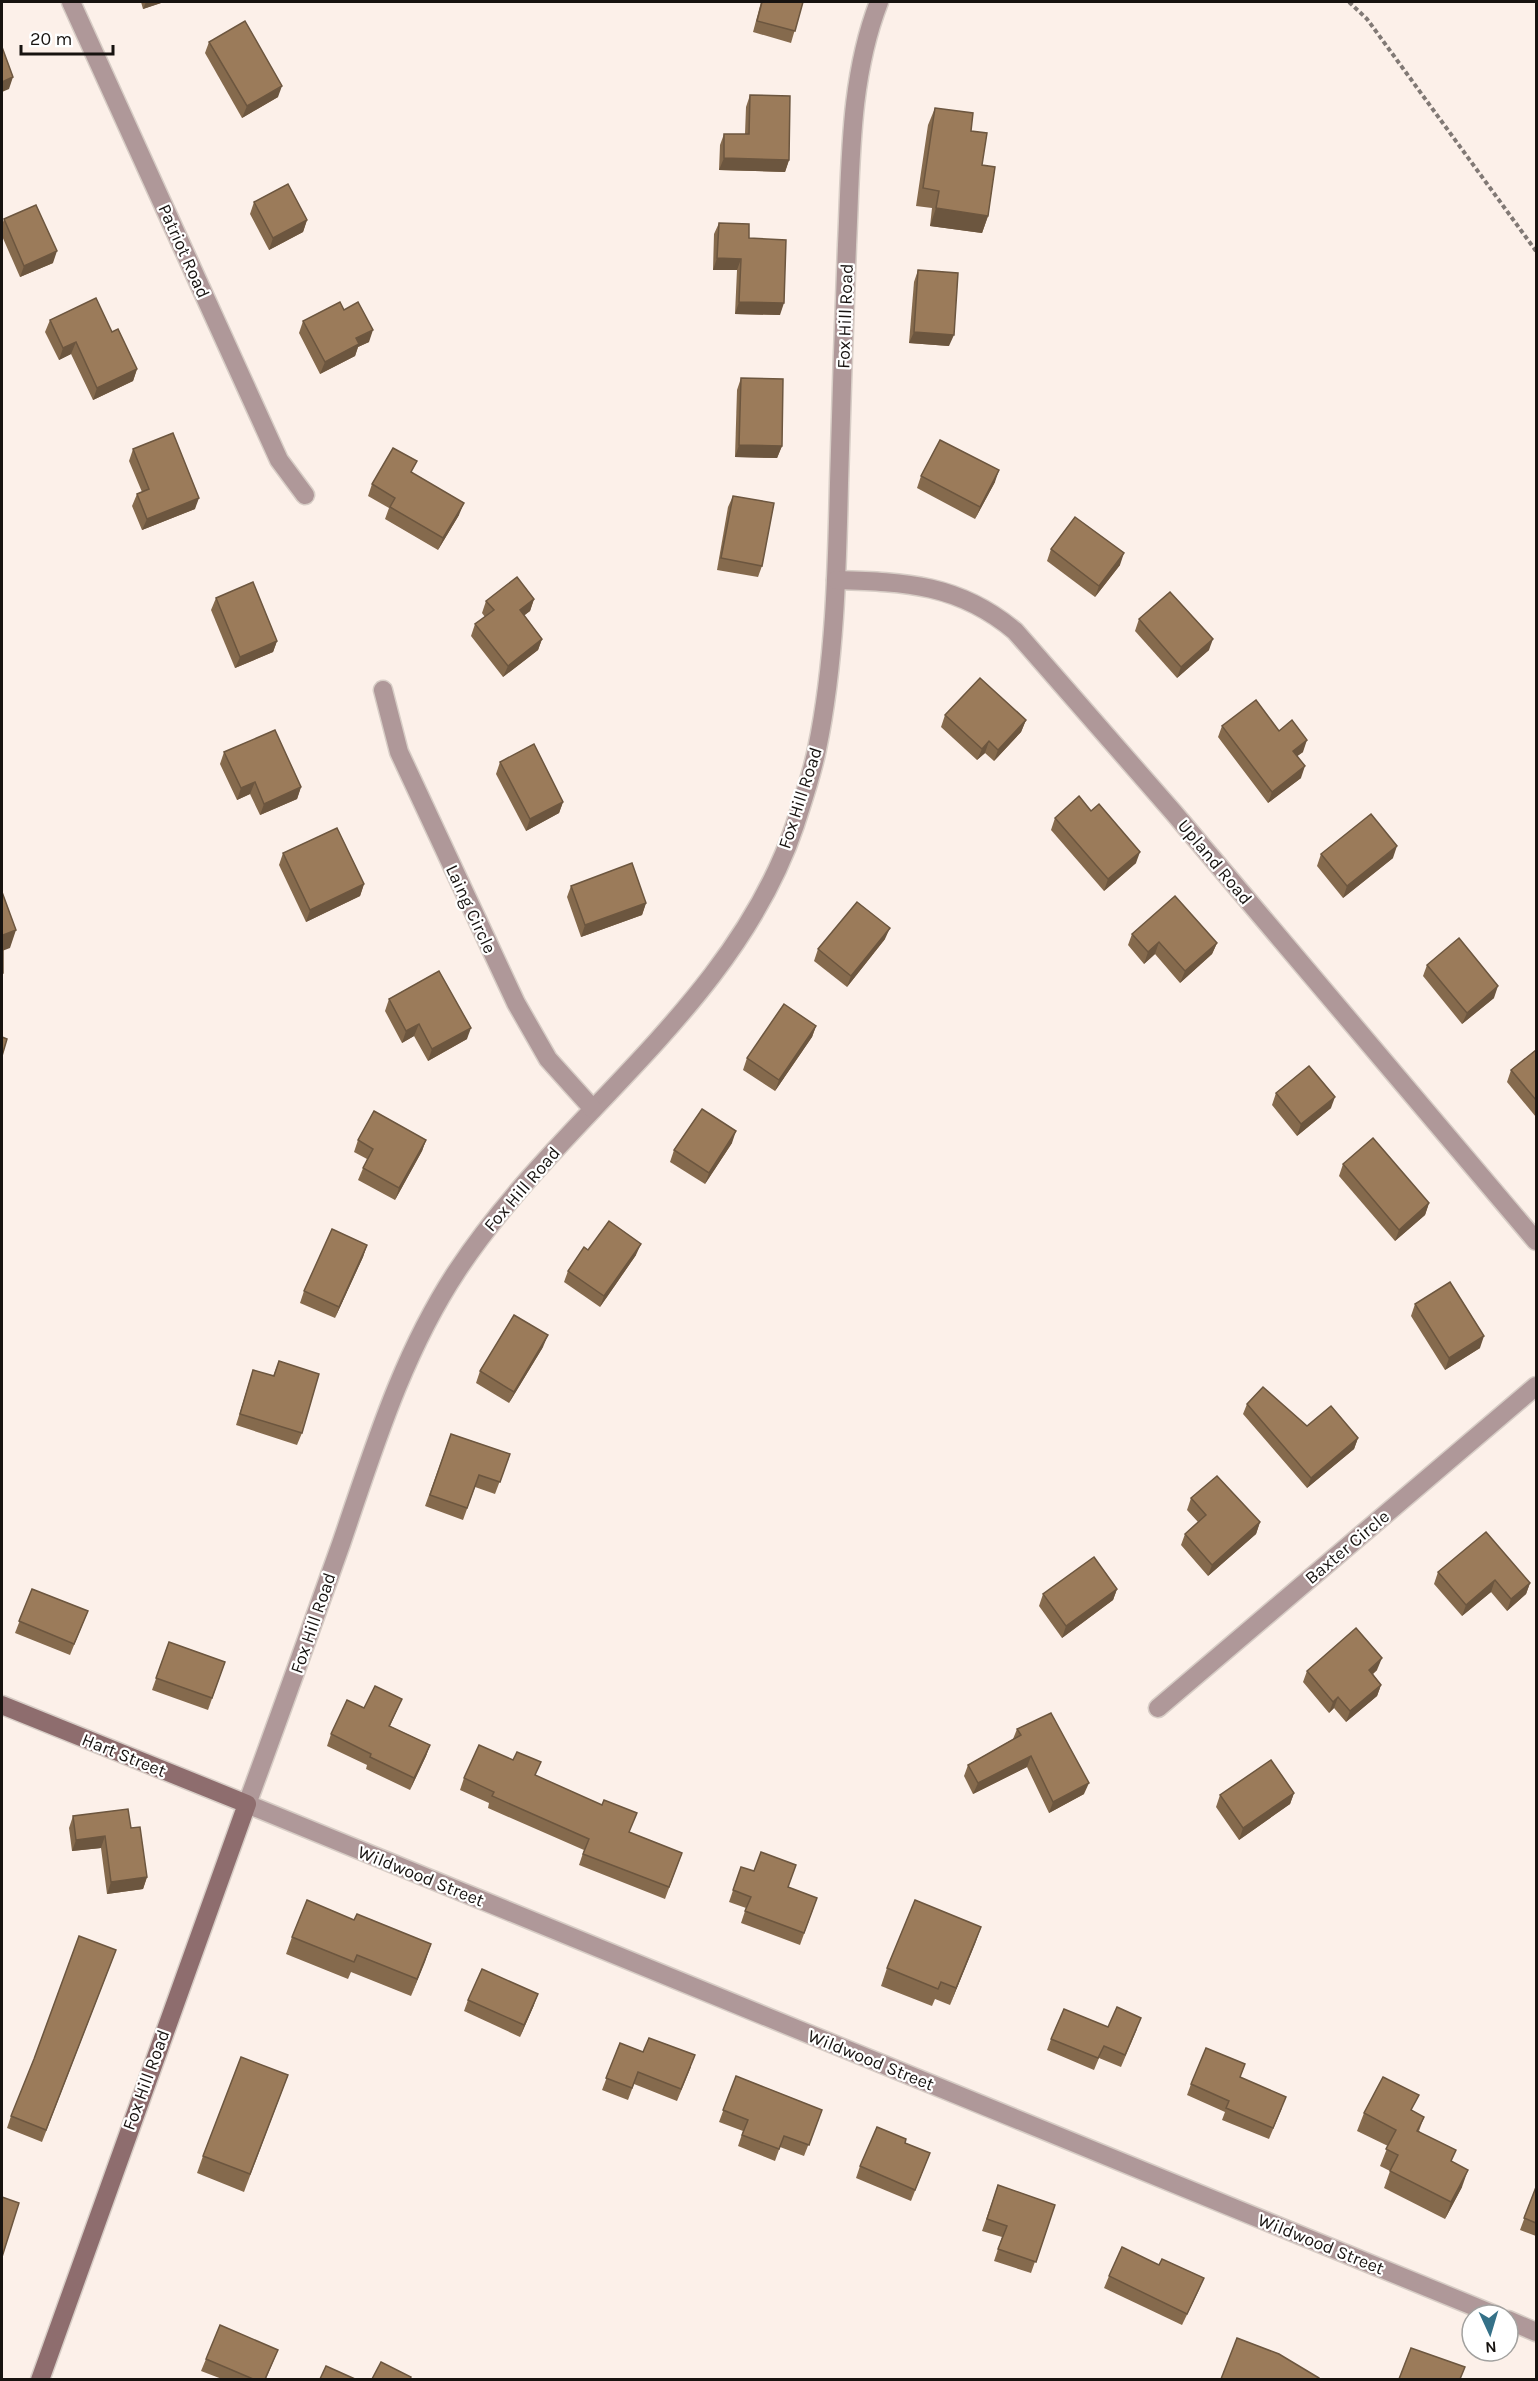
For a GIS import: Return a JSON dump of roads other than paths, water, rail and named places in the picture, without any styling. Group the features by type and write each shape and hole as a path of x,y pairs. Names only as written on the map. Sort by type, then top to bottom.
{"street":[{"name":"Patriot Road","path":"71,2 279,460 305,495"},
{"name":"Fox Hill Road","path":"39,2379 305,1647 386,1413 433,1310 477,1242 511,1200 661,1036 715,972 766,891 794,830 818,747 830,657 836,580 844,319 854,110 861,54 879,2"},
{"name":"Upland Road","path":"836,580 898,583 935,589 976,603 998,616 1015,631 1174,813 1536,1241"},
{"name":"Laing Circle","path":"383,690 399,752 516,1003 548,1059 593,1109"},
{"name":"Baxter Circle","path":"1158,1708 1536,1386"},
{"name":"Hart Street","path":"2,1705 247,1804"},
{"name":"Wildwood Street","path":"247,1804 1466,2303"},
{"path":"1520,2325 1536,2332"}]}
